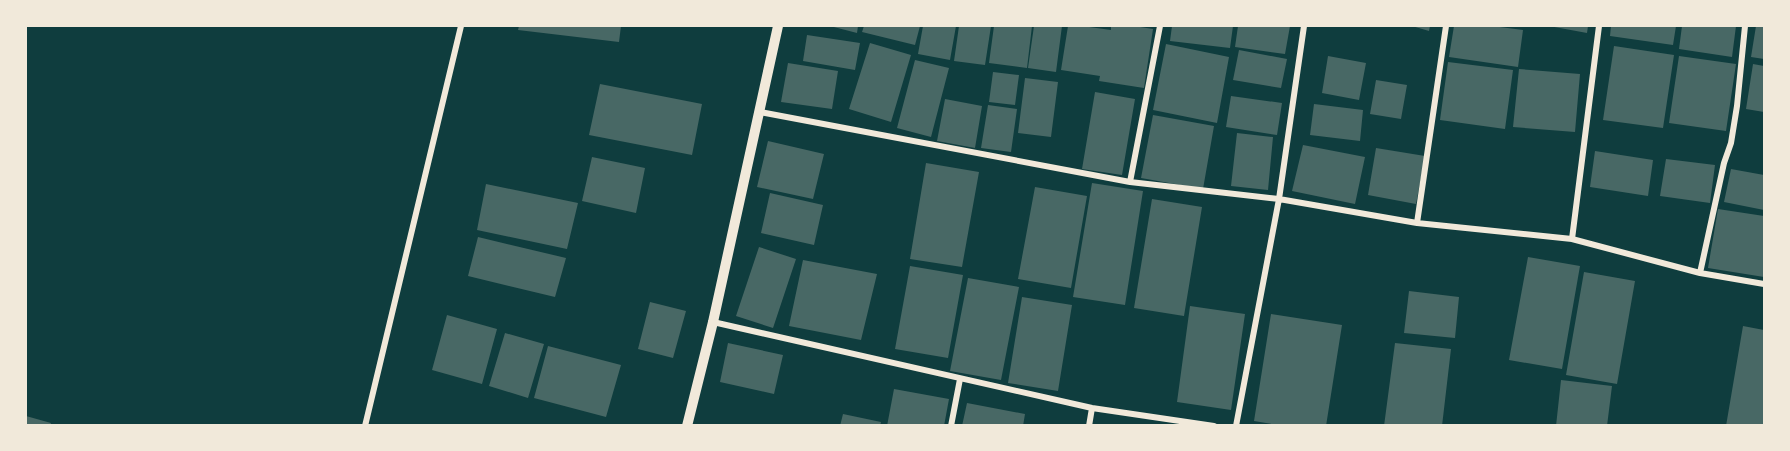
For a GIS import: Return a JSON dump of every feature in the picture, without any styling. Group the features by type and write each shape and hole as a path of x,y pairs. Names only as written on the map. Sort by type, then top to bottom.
{"street":[{"path":"365,426 461,26"},
{"path":"687,426 713,322 778,26"},
{"path":"1130,182 1160,26"},
{"path":"1236,426 1279,199 1304,26"},
{"path":"1417,223 1446,26"},
{"path":"1572,239 1599,26"},
{"path":"1700,273 1724,163 1731,142 1745,26"},
{"path":"760,112 1130,182 1279,199 1417,223 1572,239 1700,273 1764,284"},
{"path":"713,322 1092,408 1214,426"},
{"path":"951,426 960,379"},
{"path":"1089,426 1092,408"}],"building":[{"path":"519,26 621,26 619,42 518,30"},
{"path":"830,26 858,26 857,33"},
{"path":"864,26 920,26 915,45 862,32"},
{"path":"923,26 956,26 950,60 918,54"},
{"path":"959,26 991,26 985,65 954,61"},
{"path":"994,26 1032,26 1027,68 989,63"},
{"path":"1034,26 1062,26 1056,72 1028,68"},
{"path":"1068,26 1111,30 1111,26 1153,29 1144,88 1099,81 1100,76 1061,70"},
{"path":"1172,26 1233,26 1230,48 1170,41"},
{"path":"1238,26 1290,26 1285,54 1235,47"},
{"path":"1412,26 1430,26 1429,31"},
{"path":"1454,26 1492,26 1523,30 1518,67 1449,57"},
{"path":"1549,26 1588,26 1587,33"},
{"path":"1611,26 1676,26 1673,45 1610,36"},
{"path":"1682,26 1736,26 1732,57 1679,49"},
{"path":"1756,26 1764,26 1764,59 1751,57"},
{"path":"807,35 860,43 855,70 803,61"},
{"path":"870,43 911,55 891,122 849,109"},
{"path":"1166,44 1229,57 1217,123 1153,110"},
{"path":"1614,46 1674,55 1663,128 1603,120"},
{"path":"1239,50 1287,59 1281,88 1233,80"},
{"path":"1328,56 1366,63 1359,100 1322,93"},
{"path":"1679,56 1736,64 1726,131 1669,123"},
{"path":"915,60 949,68 931,137 897,128"},
{"path":"1448,62 1513,70 1505,129 1440,120"},
{"path":"788,63 838,71 832,109 781,102"},
{"path":"1753,64 1764,66 1764,112 1746,109"},
{"path":"1519,69 1580,74 1575,132 1513,127"},
{"path":"993,72 1019,75 1015,105 989,102"},
{"path":"1025,78 1058,82 1051,137 1018,133"},
{"path":"1376,80 1407,85 1401,119 1370,114"},
{"path":"600,84 702,104 692,155 589,135"},
{"path":"1095,92 1135,99 1122,175 1082,169"},
{"path":"1231,96 1282,103 1277,135 1226,127"},
{"path":"945,99 982,106 975,148 937,141"},
{"path":"1314,104 1363,110 1360,141 1310,135"},
{"path":"988,105 1017,109 1011,152 981,148"},
{"path":"1153,115 1214,126 1203,189 1141,178"},
{"path":"1237,133 1273,137 1268,190 1231,186"},
{"path":"768,141 824,154 813,199 757,187"},
{"path":"1303,145 1365,157 1355,204 1292,191"},
{"path":"1376,148 1425,156 1416,204 1368,195"},
{"path":"1595,151 1653,160 1648,196 1590,187"},
{"path":"592,157 645,168 636,213 582,201"},
{"path":"1666,159 1715,165 1710,203 1660,196"},
{"path":"926,163 979,172 962,267 910,259"},
{"path":"1731,169 1764,175 1764,210 1724,202"},
{"path":"1092,183 1143,191 1125,305 1073,297"},
{"path":"486,184 578,203 567,249 477,230"},
{"path":"1035,187 1087,196 1071,288 1018,279"},
{"path":"770,193 823,205 814,245 761,233"},
{"path":"1152,199 1202,207 1184,316 1134,308"},
{"path":"1718,209 1764,216 1764,277 1708,268"},
{"path":"478,237 566,258 555,297 468,276"},
{"path":"759,247 796,259 773,328 736,316"},
{"path":"1528,257 1580,266 1562,369 1509,360"},
{"path":"803,260 877,274 861,340 789,326"},
{"path":"910,266 963,275 948,358 895,349"},
{"path":"1584,272 1635,281 1617,384 1566,375"},
{"path":"968,278 1019,287 1001,380 950,371"},
{"path":"1409,291 1459,297 1455,338 1404,333"},
{"path":"1022,297 1072,305 1058,391 1008,383"},
{"path":"650,302 686,311 673,358 638,349"},
{"path":"1190,306 1245,314 1231,410 1177,402"},
{"path":"1271,314 1342,325 1326,426 1283,426 1254,421"},
{"path":"447,315 497,329 482,384 432,370"},
{"path":"1743,326 1764,330 1764,426 1726,426"},
{"path":"505,333 544,344 528,398 489,386"},
{"path":"728,343 783,355 774,394 720,382"},
{"path":"1395,343 1451,349 1442,426 1384,426"},
{"path":"548,346 621,365 606,417 534,398"},
{"path":"1561,380 1612,386 1607,426 1556,426"},
{"path":"894,389 949,399 944,426 887,426"},
{"path":"967,403 1025,414 1023,426 962,426"},
{"path":"843,414 881,422 880,426 840,426"},
{"path":"26,416 51,423 50,426 26,426"}]}
